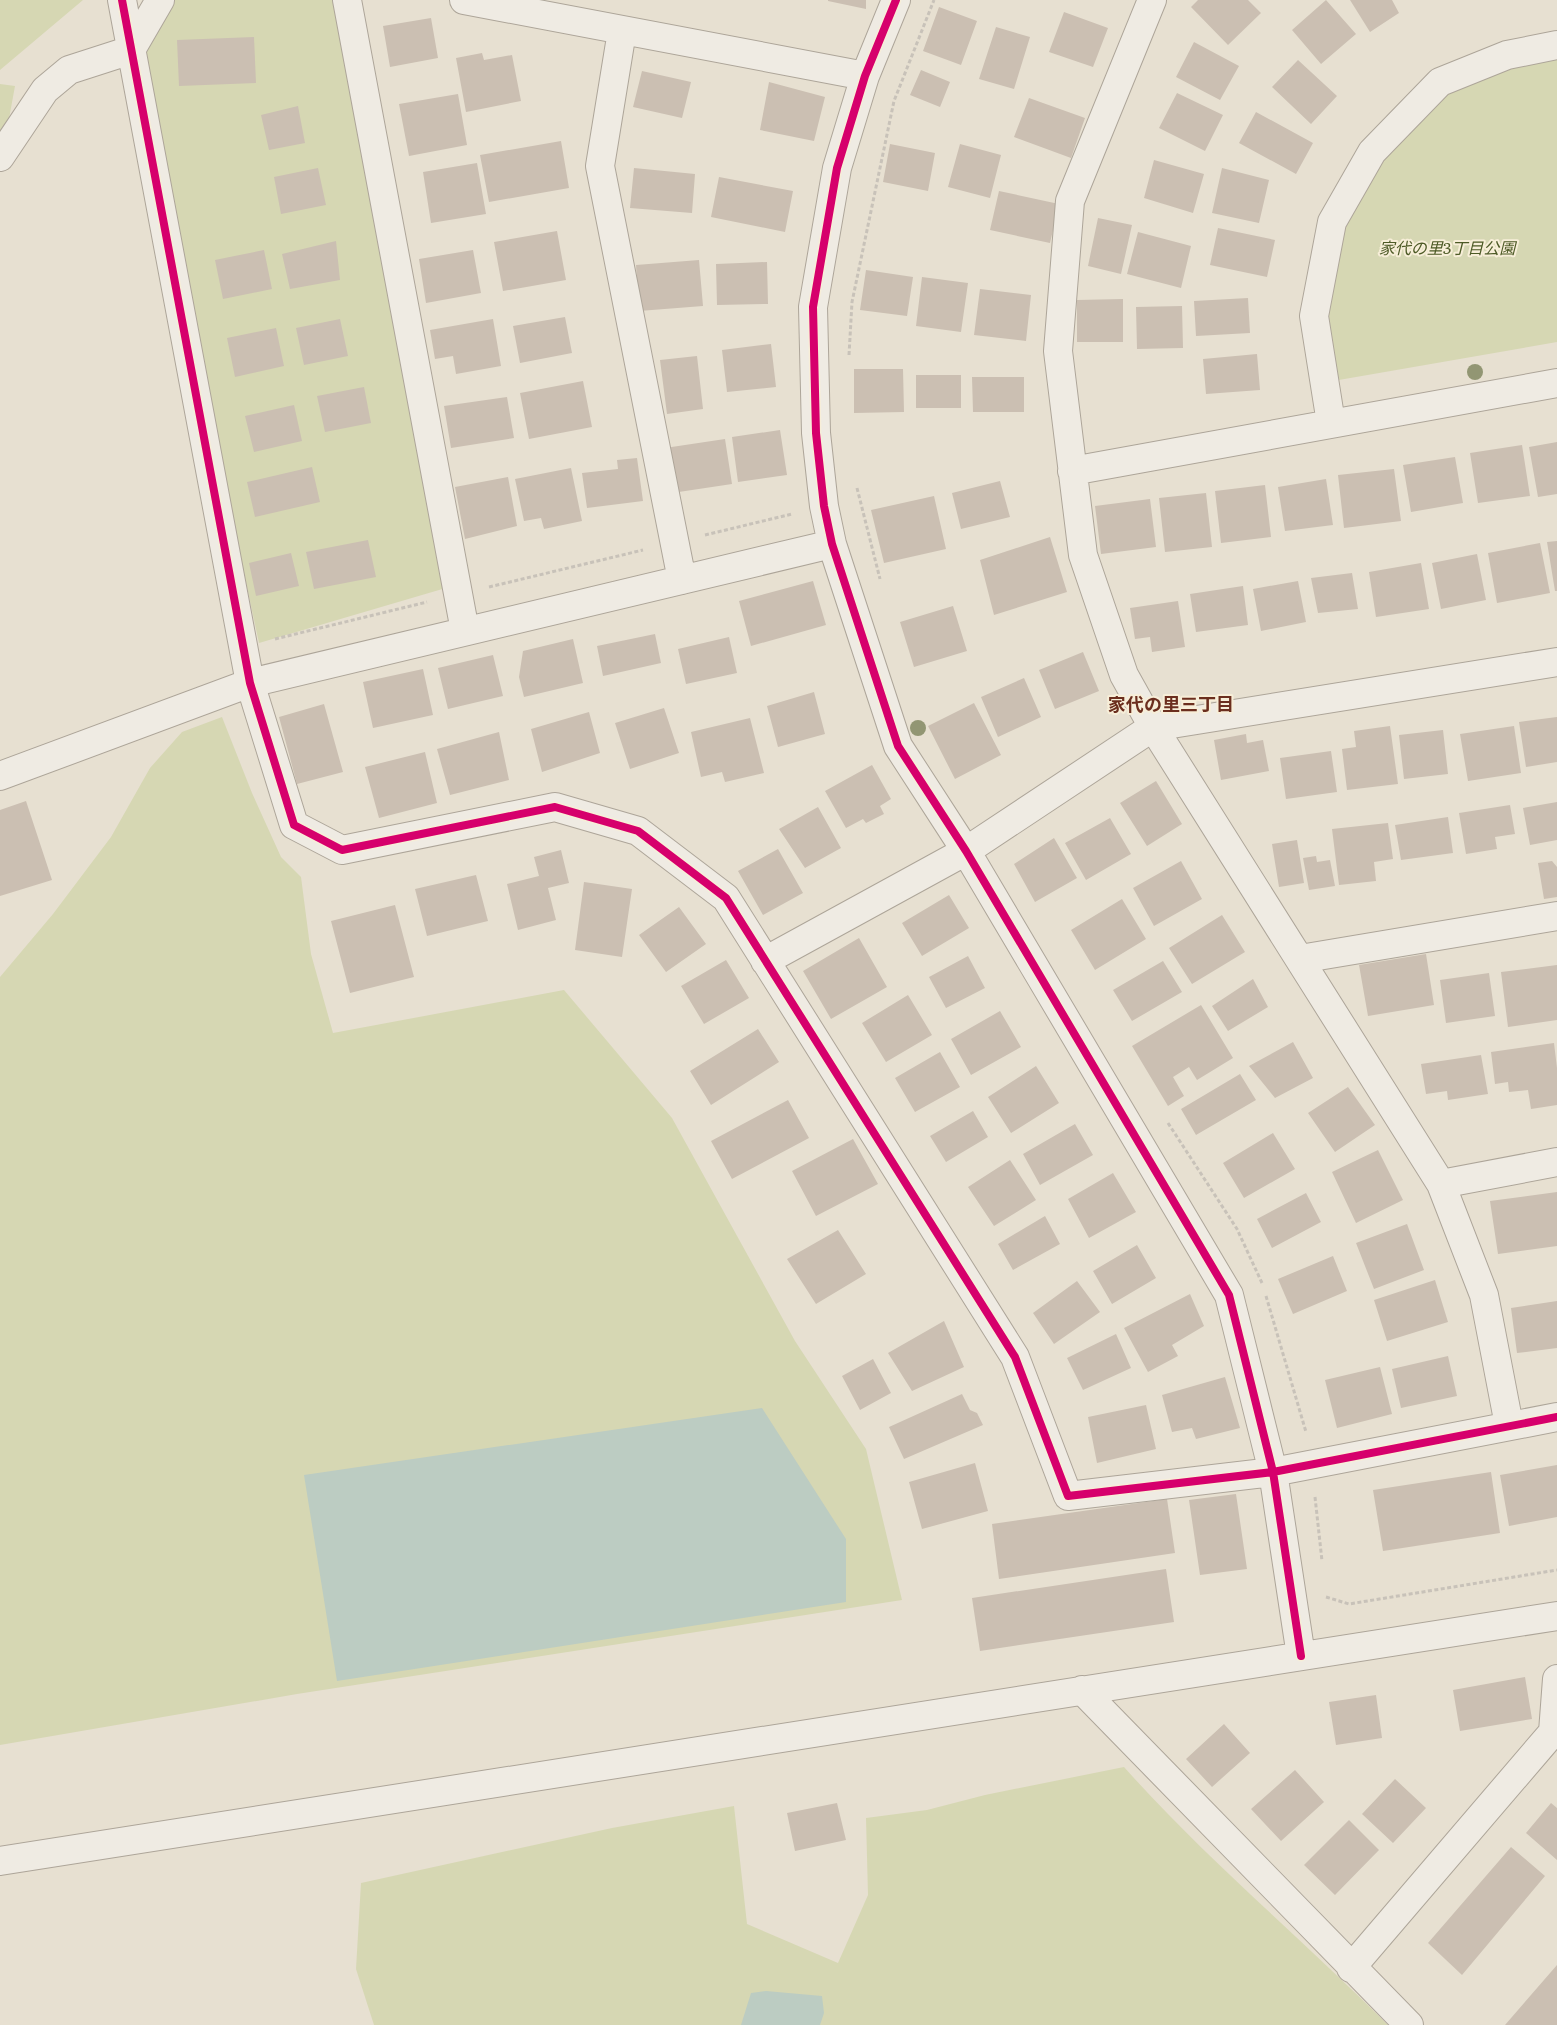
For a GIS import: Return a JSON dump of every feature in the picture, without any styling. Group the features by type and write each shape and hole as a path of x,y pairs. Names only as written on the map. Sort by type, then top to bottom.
{"street":[{"path":"122,0 250,683 294,825 342,850 555,807 638,830 726,898 1015,1357 1068,1496 1273,1472 1557,1417"},
{"path":"0,158 45,90 69,70 132,50 160,0"},
{"path":"347,0 464,631"},
{"path":"464,0 865,76"},
{"path":"896,0 865,76 837,168 814,306 816,433 824,506 832,544 898,746 966,852 1230,1295 1273,1472 1302,1656"},
{"path":"1152,0 1070,201 1058,351 1083,555 1124,675 1154,727 1441,1184 1484,1295 1509,1425"},
{"path":"622,31 600,166 682,580"},
{"path":"1331,423 1314,316 1332,222 1372,152 1440,82 1507,55 1557,45"},
{"path":"1072,471 1557,383"},
{"path":"0,776 250,683 832,544"},
{"path":"765,961 966,852 1154,727 1557,662"},
{"path":"1300,959 1557,916"},
{"path":"1441,1184 1557,1162"},
{"path":"0,1861 1557,1616"},
{"path":"1351,1968 1553,1732 1557,1679"},
{"path":"1082,1690 1408,2025"}],"path":[{"path":"849,360 852,302 894,101 934,0"},
{"path":"856,482 882,586"}],"green space":[{"path":"0,0 83,0 0,70"},
{"path":"159,0 345,0 456,585 259,643 131,50"},
{"name":"家代の里3丁目公園","path":"1557,46 1557,342 1333,381 1315,322 1337,224 1434,88"},
{"path":"0,84 15,86 0,168"},
{"path":"222,717 252,793 281,857 301,877 311,954 333,1033 564,990 672,1118 795,1341 866,1449 902,1600 297,1694 0,1745 0,977 53,914 111,837 150,768 182,732"},
{"path":"1124,1767 1188,1834 1388,2025 820,2025 822,1998 800,2025 374,2025 356,1969 361,1883 612,1828 734,1806 747,1924 838,1963 868,1895 866,1818 927,1810 985,1795"}],"shaded area":[{"path":"762,1408 846,1539 846,1602 337,1681 304,1475"},
{"path":"766,1991 822,1996 824,2013 820,2025 741,2025 751,1993"}],"building":[{"path":"866,0 866,9 828,1"},
{"path":"1198,0 1248,0 1261,13 1228,45 1191,7"},
{"path":"1326,0 1356,34 1321,64 1292,30"},
{"path":"1350,0 1392,0 1399,13 1370,32"},
{"path":"939,7 977,21 961,65 923,51"},
{"path":"1064,12 1108,28 1093,67 1049,52"},
{"path":"431,18 438,58 390,67 383,26"},
{"path":"996,27 1030,37 1014,89 979,79"},
{"path":"254,37 256,83 179,86 177,40"},
{"path":"1194,42 1239,66 1220,100 1176,77"},
{"path":"482,53 484,60 512,55 521,101 466,112 456,58"},
{"path":"1298,60 1337,96 1311,124 1272,87"},
{"path":"921,70 950,82 940,107 910,95"},
{"path":"642,71 691,82 682,118 633,107"},
{"path":"769,82 825,97 814,141 760,130"},
{"path":"1177,93 1223,115 1205,151 1159,128"},
{"path":"458,94 467,145 409,156 399,104"},
{"path":"1029,98 1085,118 1071,158 1014,137"},
{"path":"298,106 305,143 269,150 261,115"},
{"path":"1256,112 1313,143 1296,174 1239,143"},
{"path":"561,141 569,188 489,202 480,155"},
{"path":"890,144 935,153 928,191 883,182"},
{"path":"960,144 1001,155 990,198 948,187"},
{"path":"1154,160 1204,174 1193,213 1144,198"},
{"path":"477,163 486,214 431,223 423,172"},
{"path":"318,168 326,205 281,214 274,177"},
{"path":"634,168 695,174 692,213 630,208"},
{"path":"1222,168 1269,180 1259,223 1212,213"},
{"path":"719,177 793,191 785,232 711,217"},
{"path":"999,191 1059,204 1050,243 990,230"},
{"path":"1098,218 1132,225 1121,274 1088,266"},
{"path":"1218,228 1275,240 1267,277 1210,265"},
{"path":"557,231 566,280 503,291 494,242"},
{"path":"1138,232 1191,246 1181,288 1127,274"},
{"path":"336,241 340,280 290,289 282,254"},
{"path":"264,250 272,289 223,299 215,260"},
{"path":"473,250 481,293 426,303 419,259"},
{"path":"699,260 703,306 639,311 636,265"},
{"path":"767,262 768,304 717,305 716,264"},
{"path":"866,270 913,277 907,316 860,310"},
{"path":"922,277 968,283 961,332 916,326"},
{"path":"980,289 1031,295 1026,341 974,335"},
{"path":"1248,298 1250,333 1196,336 1194,301"},
{"path":"1123,299 1123,342 1077,342 1077,300"},
{"path":"1182,306 1183,348 1137,349 1136,307"},
{"path":"565,317 572,353 520,363 513,326"},
{"path":"340,319 348,356 304,365 296,328"},
{"path":"493,319 501,366 456,374 453,356 435,359 430,330"},
{"path":"276,328 284,366 235,377 227,338"},
{"path":"771,344 776,387 727,392 722,350"},
{"path":"1257,354 1260,390 1206,394 1203,359"},
{"path":"697,356 703,409 667,414 660,360"},
{"path":"854,369 903,369 904,412 854,413"},
{"path":"916,375 961,375 961,408 916,408"},
{"path":"972,377 1024,377 1024,412 973,412"},
{"path":"583,381 592,427 529,439 520,393"},
{"path":"364,387 371,423 325,432 317,396"},
{"path":"507,397 514,438 451,448 444,406"},
{"path":"294,405 302,441 254,452 245,416"},
{"path":"780,430 787,475 738,482 732,437"},
{"path":"725,439 732,484 672,493 665,448"},
{"path":"1557,442 1557,494 1538,497 1529,447"},
{"path":"1522,445 1530,496 1478,503 1470,453"},
{"path":"1455,457 1463,503 1411,512 1403,465"},
{"path":"637,458 643,501 587,508 582,473 618,469 617,460"},
{"path":"312,467 320,502 255,517 247,482"},
{"path":"571,468 582,521 544,529 541,518 524,521 515,479"},
{"path":"1394,469 1401,521 1344,528 1338,475"},
{"path":"508,477 517,526 465,539 455,487"},
{"path":"1326,479 1333,525 1285,531 1278,487"},
{"path":"1000,481 1010,517 961,529 952,493"},
{"path":"1265,485 1271,537 1221,543 1215,491"},
{"path":"1206,493 1212,547 1165,552 1159,498"},
{"path":"934,496 946,549 884,563 871,510"},
{"path":"1150,499 1156,547 1101,554 1095,506"},
{"path":"1050,537 1067,592 994,615 980,560"},
{"path":"368,540 376,577 314,589 306,552"},
{"path":"1557,541 1557,591 1555,591 1547,542"},
{"path":"1540,543 1550,593 1497,603 1488,553"},
{"path":"291,553 299,586 256,596 249,563"},
{"path":"1477,554 1486,600 1441,609 1432,563"},
{"path":"1421,563 1429,609 1376,617 1369,572"},
{"path":"1352,573 1358,609 1318,613 1311,578"},
{"path":"813,581 826,625 751,646 739,601"},
{"path":"1298,581 1306,622 1261,631 1253,589"},
{"path":"1243,586 1248,625 1196,632 1190,594"},
{"path":"1178,601 1185,647 1152,652 1150,637 1135,639 1130,608"},
{"path":"953,606 967,651 914,667 900,622"},
{"path":"655,634 661,663 603,676 597,646"},
{"path":"729,637 737,673 686,684 678,649"},
{"path":"573,639 583,683 524,697 519,677 523,651"},
{"path":"1083,652 1099,691 1055,709 1039,670"},
{"path":"493,655 503,696 448,709 438,668"},
{"path":"423,669 433,715 373,728 363,682"},
{"path":"1024,678 1041,717 998,737 981,697"},
{"path":"814,692 825,734 778,747 767,706"},
{"path":"974,703 1001,755 955,779 928,726"},
{"path":"324,704 343,772 297,784 279,717"},
{"path":"664,708 679,753 630,769 615,723"},
{"path":"589,712 600,753 542,772 531,729"},
{"path":"1557,717 1557,762 1526,767 1519,722"},
{"path":"750,718 764,773 725,782 722,772 701,777 691,732"},
{"path":"1390,726 1398,784 1347,790 1342,749 1356,747 1354,731"},
{"path":"1514,726 1521,773 1468,781 1460,734"},
{"path":"1443,730 1448,774 1404,779 1399,735"},
{"path":"499,732 509,780 450,795 437,749"},
{"path":"1246,734 1247,743 1263,740 1269,771 1221,780 1214,740"},
{"path":"1331,751 1337,792 1286,799 1280,758"},
{"path":"425,752 437,803 379,818 365,767"},
{"path":"872,765 891,799 880,806 884,814 866,823 863,819 846,828 825,791"},
{"path":"1156,781 1182,824 1147,846 1120,803"},
{"path":"26,801 52,880 0,896 0,810"},
{"path":"1557,802 1557,840 1530,845 1523,808"},
{"path":"1510,805 1515,834 1495,837 1497,849 1466,854 1459,813"},
{"path":"818,807 841,848 805,868 779,829"},
{"path":"1448,817 1453,853 1401,860 1395,825"},
{"path":"1110,818 1131,854 1086,880 1065,843"},
{"path":"1388,823 1393,859 1374,862 1376,881 1339,885 1332,829"},
{"path":"1054,838 1077,878 1035,902 1014,864"},
{"path":"1297,840 1304,883 1279,887 1272,844"},
{"path":"778,849 803,893 763,915 738,871"},
{"path":"561,850 569,883 548,888 556,920 518,930 507,884 539,876 534,857"},
{"path":"1316,856 1317,862 1330,860 1335,886 1309,890 1303,858"},
{"path":"1181,861 1202,899 1154,926 1133,888"},
{"path":"1552,861 1557,867 1557,897 1544,899 1538,863"},
{"path":"476,875 488,921 427,936 415,889"},
{"path":"584,882 632,889 622,957 575,950"},
{"path":"949,895 969,928 922,956 902,923"},
{"path":"1122,899 1146,939 1095,970 1071,930"},
{"path":"395,905 414,977 350,993 331,921"},
{"path":"679,907 706,944 666,972 639,935"},
{"path":"1222,915 1245,952 1192,984 1169,948"},
{"path":"859,938 887,987 831,1019 803,971"},
{"path":"1426,954 1434,1005 1368,1016 1359,965"},
{"path":"968,956 985,988 946,1008 929,977"},
{"path":"726,960 749,998 704,1024 681,986"},
{"path":"1163,961 1182,992 1132,1021 1113,990"},
{"path":"1557,965 1557,1020 1508,1027 1501,972"},
{"path":"1489,973 1495,1016 1446,1023 1440,980"},
{"path":"1253,979 1268,1007 1228,1031 1212,1006"},
{"path":"908,995 932,1035 886,1062 862,1023"},
{"path":"1201,1005 1233,1058 1197,1080 1189,1067 1173,1077 1184,1096 1168,1106 1132,1046"},
{"path":"1000,1011 1021,1047 971,1075 951,1039"},
{"path":"758,1029 779,1062 711,1105 690,1071"},
{"path":"1293,1042 1313,1078 1275,1098 1249,1066"},
{"path":"1554,1043 1557,1068 1557,1105 1531,1109 1528,1090 1509,1092 1508,1082 1495,1084 1491,1052"},
{"path":"940,1052 960,1087 915,1112 895,1078"},
{"path":"1481,1055 1488,1094 1448,1100 1447,1091 1426,1094 1421,1064"},
{"path":"1036,1066 1059,1103 1011,1133 988,1097"},
{"path":"1240,1074 1256,1100 1196,1135 1181,1109"},
{"path":"1348,1087 1375,1125 1335,1152 1308,1113"},
{"path":"788,1100 809,1138 732,1179 711,1141"},
{"path":"973,1111 988,1137 946,1162 930,1136"},
{"path":"1075,1124 1093,1155 1040,1185 1023,1154"},
{"path":"1273,1133 1295,1169 1244,1198 1223,1163"},
{"path":"853,1139 878,1184 816,1216 792,1171"},
{"path":"1378,1150 1403,1200 1356,1223 1332,1172"},
{"path":"1010,1160 1036,1200 994,1226 968,1187"},
{"path":"1113,1173 1136,1212 1089,1238 1068,1199"},
{"path":"1557,1192 1557,1246 1498,1254 1490,1201"},
{"path":"1306,1193 1321,1222 1272,1248 1257,1219"},
{"path":"1045,1216 1060,1244 1013,1270 998,1244"},
{"path":"1407,1224 1424,1270 1374,1289 1356,1243"},
{"path":"838,1230 866,1274 816,1304 787,1259"},
{"path":"1137,1245 1156,1278 1112,1304 1093,1271"},
{"path":"1333,1256 1347,1291 1293,1314 1278,1279"},
{"path":"1435,1280 1448,1322 1387,1341 1374,1300"},
{"path":"1077,1281 1100,1312 1054,1344 1033,1313"},
{"path":"1190,1294 1204,1326 1172,1345 1178,1356 1148,1372 1124,1328"},
{"path":"1557,1301 1557,1348 1517,1353 1511,1308"},
{"path":"944,1321 964,1367 912,1391 888,1353"},
{"path":"1116,1334 1131,1368 1083,1390 1067,1358"},
{"path":"1448,1356 1457,1396 1401,1408 1392,1369"},
{"path":"873,1359 891,1393 860,1410 842,1376"},
{"path":"1380,1367 1392,1414 1337,1428 1325,1380"},
{"path":"1225,1377 1240,1428 1196,1439 1192,1428 1172,1432 1162,1395"},
{"path":"962,1394 970,1410 977,1413 983,1425 904,1459 889,1427"},
{"path":"1146,1405 1156,1449 1097,1463 1088,1417"},
{"path":"975,1463 988,1511 922,1529 909,1482"},
{"path":"1557,1465 1557,1517 1509,1526 1500,1475"},
{"path":"1491,1472 1500,1533 1383,1551 1373,1490"},
{"path":"1236,1494 1247,1569 1200,1575 1189,1500"},
{"path":"1167,1499 1175,1553 999,1579 992,1524"},
{"path":"1166,1569 1174,1622 980,1651 972,1598"},
{"path":"1525,1677 1532,1719 1460,1731 1453,1690"},
{"path":"1376,1695 1382,1738 1336,1745 1329,1702"},
{"path":"1224,1724 1250,1753 1212,1787 1186,1759"},
{"path":"1295,1770 1324,1802 1281,1841 1251,1809"},
{"path":"1395,1779 1426,1808 1393,1843 1362,1814"},
{"path":"837,1803 846,1840 795,1851 787,1813"},
{"path":"1551,1803 1557,1808 1557,1860 1526,1833"},
{"path":"1349,1820 1379,1850 1335,1895 1304,1865"},
{"path":"1511,1847 1545,1876 1462,1975 1428,1943"},
{"path":"1557,1965 1557,2025 1505,2025"}],"cycle path":[{"path":"122,0 250,683 294,825 342,850 555,807 638,831 726,898 1015,1357 1068,1496 1273,1472 1557,1417"},
{"path":"896,0 865,76 837,168 813,307 816,433 824,506 832,544 898,746 966,851 1229,1295 1273,1472 1301,1656"}],"district":[{"name":"家代の里三丁目","path":"1171,705"}]}
